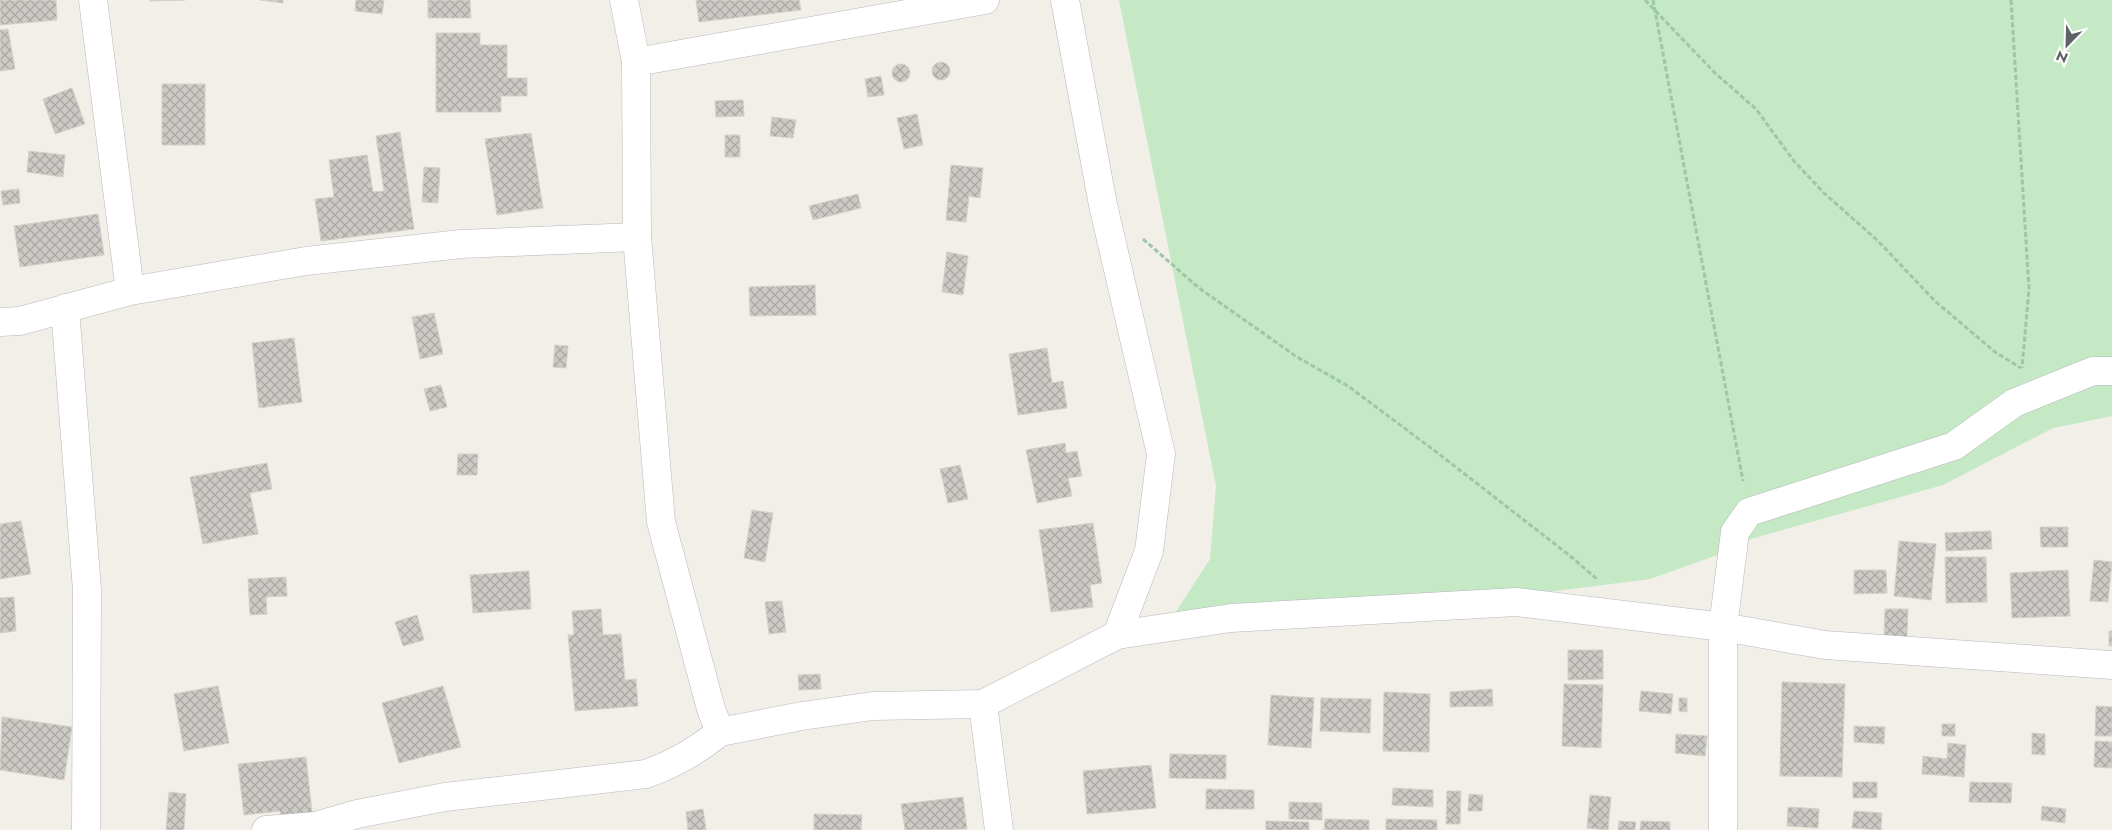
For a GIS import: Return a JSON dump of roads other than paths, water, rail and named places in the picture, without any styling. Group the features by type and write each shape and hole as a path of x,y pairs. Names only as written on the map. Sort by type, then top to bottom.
{"street":[{"path":"93,0 130,291"},
{"path":"624,0 636,62 637,237 661,522 711,709 720,732"},
{"path":"636,62 985,0"},
{"path":"1065,0 1103,204 1161,454 1148,551 1117,635"},
{"path":"0,322 20,321 130,291 306,261 461,244 637,237"},
{"path":"65,308 87,590 86,830"},
{"path":"1722,830 1723,627 1735,532 1749,512 1954,446 2014,403 2093,372 2112,371"},
{"path":"266,830 316,826 357,814 445,798 646,774 671,764 701,748 720,732 802,716 873,706 983,704 1117,635 1231,618 1516,602 1723,627 1825,645 2112,665"},
{"path":"983,704 999,830"}]}
